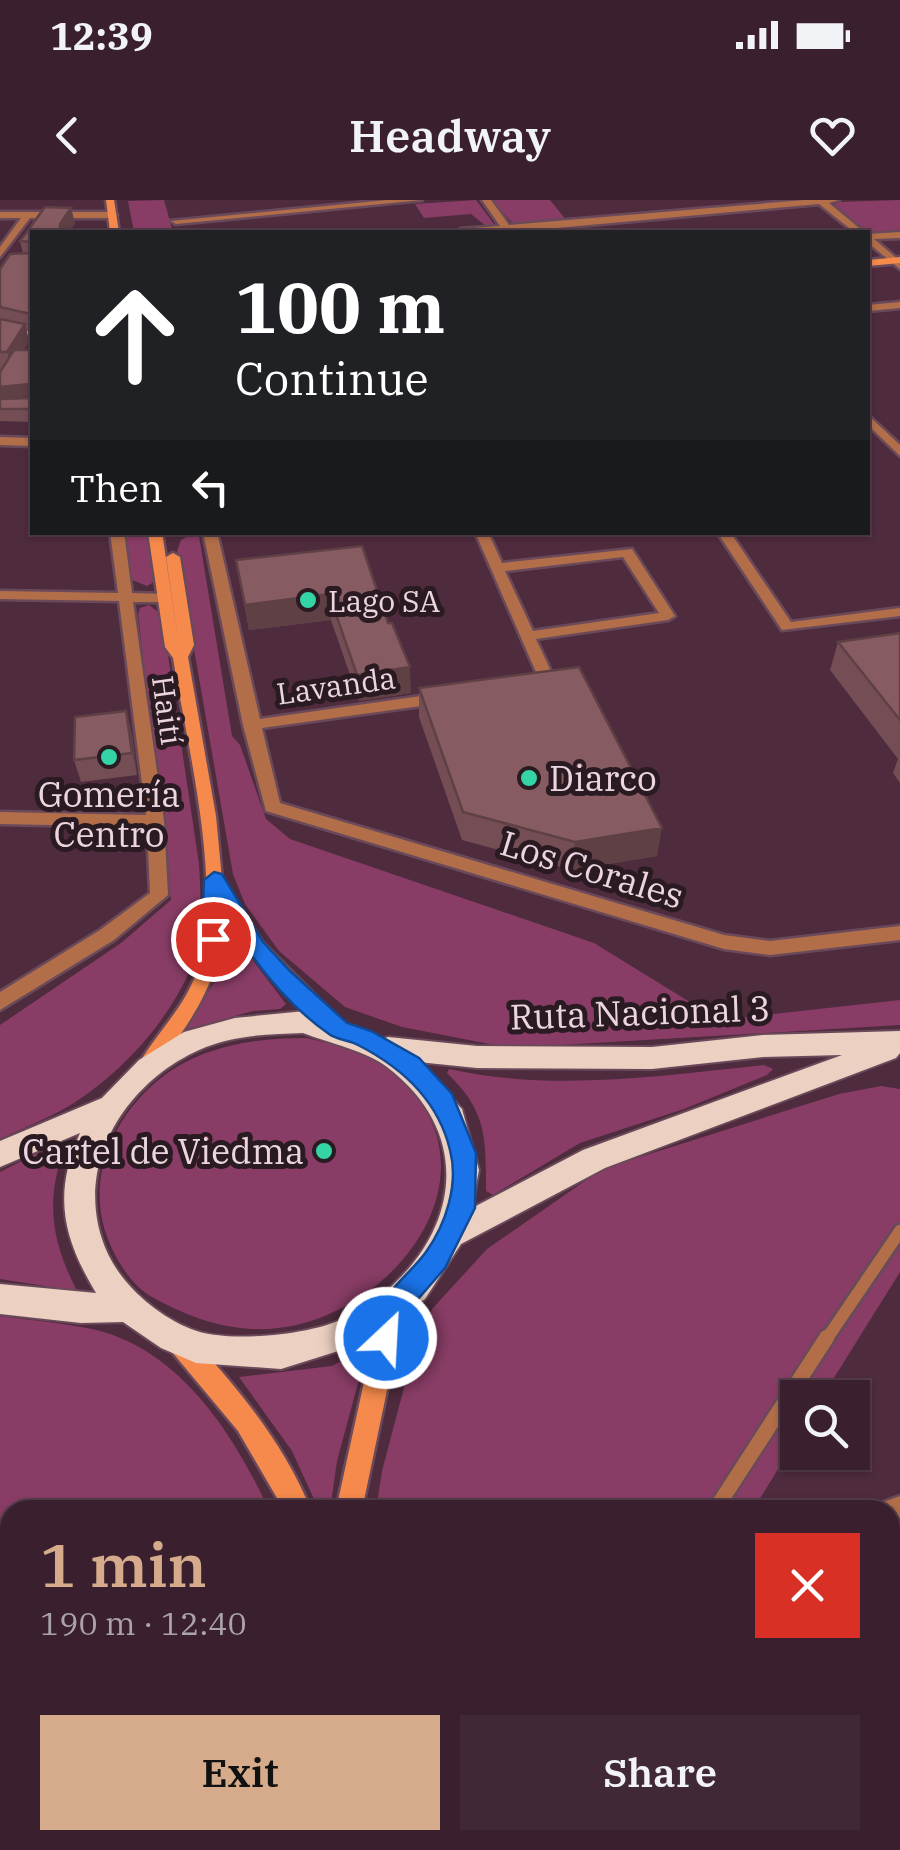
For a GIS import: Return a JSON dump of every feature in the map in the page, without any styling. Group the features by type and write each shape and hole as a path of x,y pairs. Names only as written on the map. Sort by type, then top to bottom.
{"highway":[{"name":"Ruta Nacional 3","path":"305,1022 339,1029 383,1048 410,1064 444,1101 464,1153 462,1208 450,1234 414,1288 365,1327 286,1353 194,1347 128,1308 96,1267 77,1210 84,1157 110,1107 145,1070 192,1041 256,1023 305,1022"},
{"name":"Ruta Nacional 3","path":"383,1048 477,1057 652,1058 762,1046 900,1044"},
{"name":"Ruta Nacional 3","path":"450,1234 594,1159 900,1044"},
{"name":"Ruta Nacional 3","path":"0,1154 110,1107"},
{"path":"0,1299 82,1308 128,1308"}],"main road":[{"path":"110,200 115,230"},
{"path":"121,200 125,230"},
{"path":"870,264 898,263"},
{"path":"0,327 30,320"},
{"path":"0,327 30,334"},
{"path":"145,1070 206,971 213,939 214,880 180,657 172,647 156,535"},
{"path":"169,535 187,645 180,657"},
{"path":"214,880 256,948 339,1029"},
{"path":"351,1500 392,1308"},
{"path":"172,1335 236,1406 279,1466 294,1500"}],"street":[{"path":"56,216 80,210 80,200"},
{"path":"179,230 175,215 418,200"},
{"path":"486,200 508,230 836,200"},
{"path":"820,200 857,230"},
{"path":"0,215 112,215"},
{"path":"0,254 27,215"},
{"path":"82,216 83,230"},
{"path":"870,238 900,235"},
{"path":"870,240 898,263"},
{"path":"0,264 16,264"},
{"path":"870,308 900,305"},
{"path":"870,421 893,437 900,452"},
{"path":"0,441 30,442"},
{"name":"Haití","path":"0,1002 107,935 159,895 155,821 117,535"},
{"path":"211,535 251,725"},
{"path":"482,535 548,682 511,688"},
{"path":"724,535 787,627 900,612"},
{"path":"498,568 627,552 668,616 530,636"},
{"path":"0,595 165,598"},
{"name":"Lavanda","path":"251,725 456,696"},
{"name":"Los Corales","path":"251,725 272,807 724,942 770,948 900,932"},
{"path":"0,818 155,821"}],"lane":[{"path":"722,1500 900,1231"}],"shaded area":[{"path":"164,200 172,230 134,230 128,201"},
{"path":"476,200 494,224 486,226 471,214 424,218 415,204"},
{"path":"492,200 550,200 567,221 513,224"},
{"path":"900,200 900,233 862,230 833,206 838,202"},
{"path":"126,535 150,535 154,582 147,586 132,580"},
{"path":"199,536 232,736 240,745 266,819 290,839 594,943 719,1020 900,1000 900,1025 510,1048 402,1027 345,1007 279,951 245,904 233,874 177,551 181,540"},
{"path":"149,605 162,615 199,864 200,918 194,958 168,1010 123,1064 69,1106 0,1139 0,1025 121,943 171,900 138,614 140,608"},
{"path":"231,932 286,1004 280,1009 253,1011 184,1030 218,976"},
{"path":"306,1038 376,1060 396,1075 429,1115 441,1159 435,1202 415,1243 384,1279 345,1307 299,1324 252,1329 225,1326 188,1315 152,1297 136,1285 117,1259 105,1231 100,1203 101,1175 121,1122 159,1080 209,1052 233,1045"},
{"path":"764,1065 773,1069 767,1075 684,1109 580,1143 493,1195 486,1191 482,1126 470,1100 447,1073 449,1069 527,1080 567,1081"},
{"path":"881,1086 900,1089 900,1272 833,1380 780,1380 780,1466 759,1500 378,1500 406,1380 432,1309 487,1249 602,1169 839,1094"},
{"path":"59,1142 53,1204 55,1230 77,1291 0,1279 0,1172"},
{"path":"0,1316 92,1329 123,1339 151,1355 177,1375 221,1424 264,1500 0,1500"},
{"path":"352,1355 361,1355 364,1361 337,1461 331,1500 314,1500 292,1451 239,1377 332,1366"}],"building":[{"path":"45,207 71,208 60,230 30,230 30,242 20,241"},
{"path":"30,253 30,314 0,307 0,269 10,254"},
{"path":"0,319 25,324 7,352 0,352"},
{"path":"14,350 30,350 30,385 0,387 0,372"},
{"path":"30,398 30,409 0,409 0,399"},
{"path":"362,546 388,623 392,623 410,667 357,675 329,594 245,605 236,560"},
{"path":"900,633 900,720 838,642"},
{"name":"Diarco","path":"579,667 662,828 575,842 463,812 419,688"},
{"path":"126,711 132,753 74,760 75,717"}],"place":[{"name":"Lago SA","path":"308,600"},
{"name":"Gomería Centro","path":"109,757"},
{"name":"Diarco","path":"529,778"},
{"name":"Cartel de Viedma","path":"324,1151"}],"route":[{"path":"213,939 214,880 256,948 282,976 339,1029 363,1037 410,1064 444,1101 464,1153 462,1208 436,1260 392,1308 386,1338"}]}
